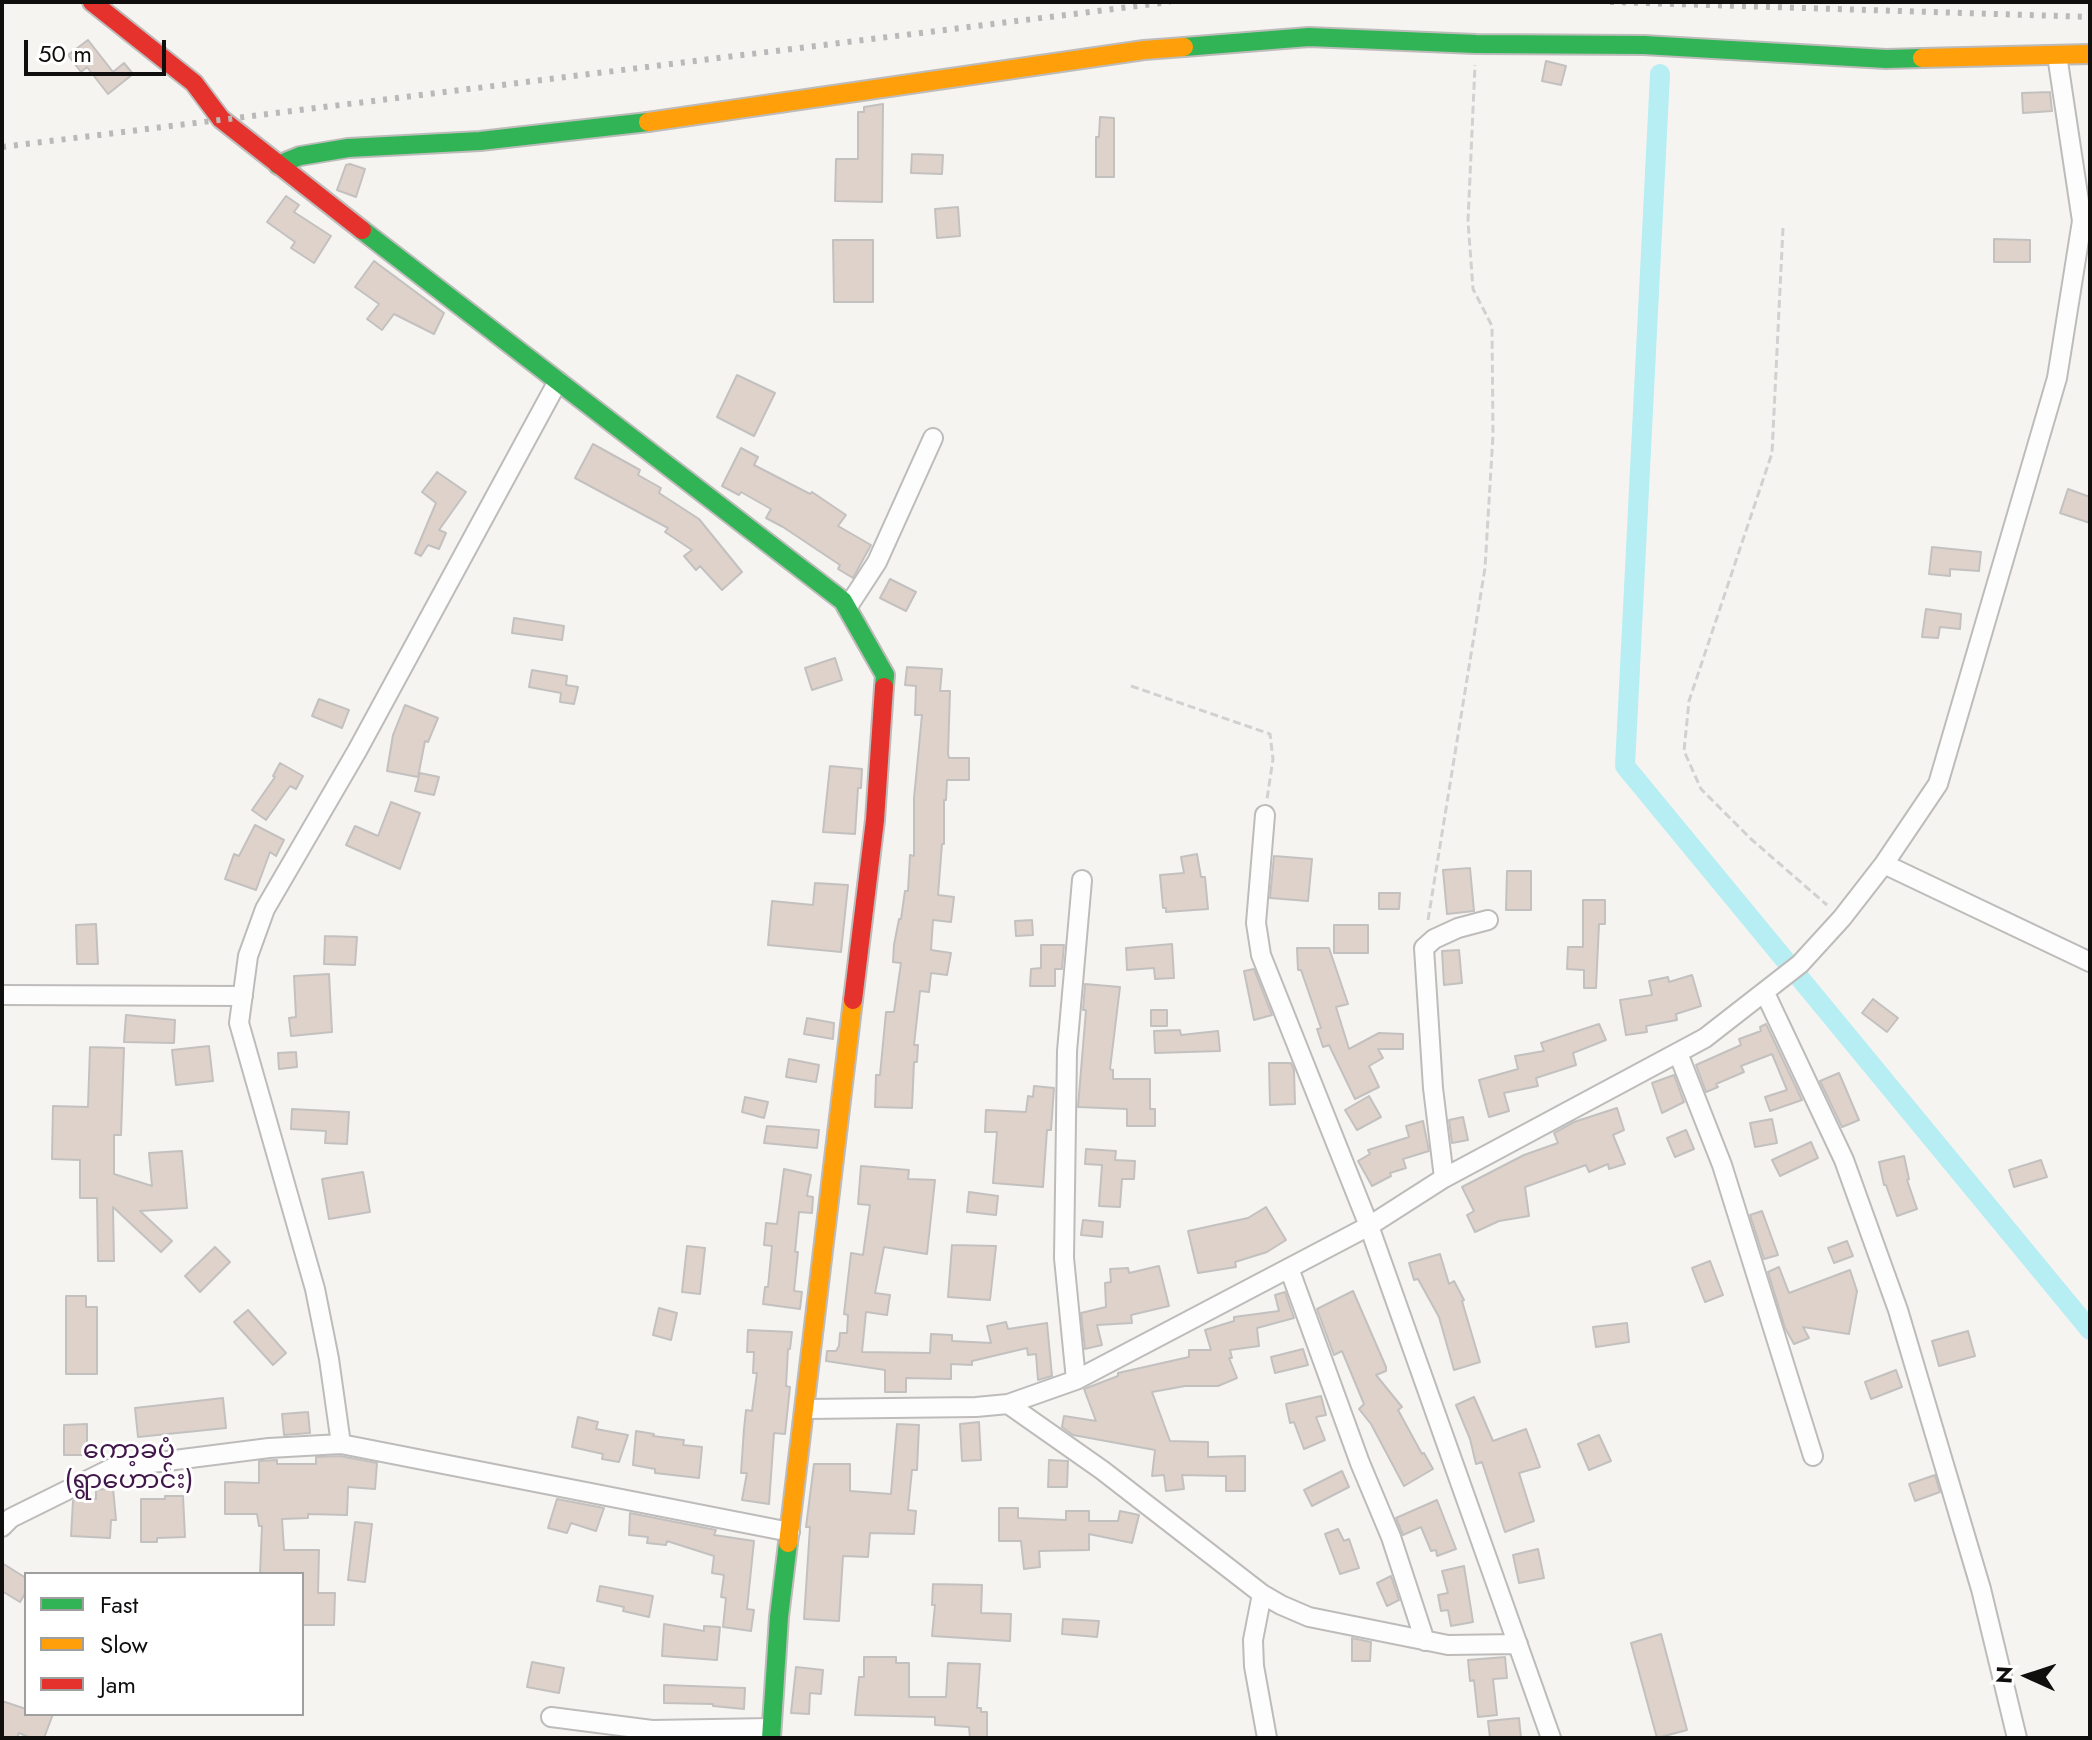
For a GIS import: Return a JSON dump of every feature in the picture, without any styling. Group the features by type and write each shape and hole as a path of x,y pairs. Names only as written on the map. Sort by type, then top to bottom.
{"street":[{"path":"92,2 194,83 221,119 278,165 843,601 885,675 875,820 779,1617 771,1733 652,1730 551,1717"},
{"path":"278,165 300,156 348,148 480,141 630,125 1144,50 1309,37 1476,44 1644,45 1886,59 2090,54"},
{"path":"806,1409 1008,1404 1076,1380 1369,1226 1444,1178 1705,1038 1794,970 1842,918 1884,864 1938,784 2057,378 2082,221 2057,55"},
{"path":"341,1444 315,1289 239,1023 248,956 265,909 357,751 558,381"},
{"path":"847,608 877,562 933,438"},
{"path":"1265,815 1256,923 1261,955 1369,1226 1551,1738"},
{"path":"1884,864 2090,962"},
{"path":"1076,1380 1064,1258 1067,1051 1082,880"},
{"path":"1444,1178 1433,1088 1424,948 1434,939 1458,928 1488,920"},
{"path":"1765,993 1844,1160 1898,1310 1981,1589 2017,1738"},
{"path":"2,995 243,996"},
{"path":"1678,1053 1722,1165 1813,1456"},
{"path":"1289,1268 1360,1463 1391,1537 1425,1641"},
{"path":"1008,1404 1102,1470 1262,1594 1309,1617 1448,1645 1518,1644"},
{"path":"2,1527 11,1518 112,1468 269,1448 341,1444 790,1532"},
{"path":"1262,1594 1253,1640 1254,1666 1267,1738"}],"path":[{"path":"1424,948 1485,568 1493,435 1492,326 1473,289 1468,221 1476,44"},
{"path":"1783,228 1772,453 1689,701 1684,751 1701,789 1751,839 1842,918"},
{"path":"1131,686 1270,734 1273,759 1265,815"}],"building":[{"path":"88,40 113,72 124,63 133,74 108,94 87,67 81,72 68,55"},
{"path":"1546,61 1566,66 1561,85 1542,81"},
{"path":"2050,92 2052,111 2023,113 2022,93"},
{"path":"883,104 882,202 835,201 836,159 858,159 858,112 864,112 864,107"},
{"path":"1100,117 1114,118 1114,177 1096,177 1096,137 1099,137"},
{"path":"912,154 943,155 942,174 911,173"},
{"path":"346,165 365,169 356,197 337,190"},
{"path":"286,196 299,205 294,212 331,236 314,263 291,248 295,242 267,222"},
{"path":"958,207 960,236 937,238 935,209"},
{"path":"1994,239 2030,240 2030,262 1994,262"},
{"path":"833,240 873,240 873,302 834,302"},
{"path":"374,261 444,313 434,334 394,314 382,330 367,319 379,304 355,287"},
{"path":"737,375 775,393 754,436 717,417"},
{"path":"593,444 640,470 638,475 661,488 659,493 699,519 742,572 722,590 700,566 696,570 684,556 692,550 665,532 668,528 575,478"},
{"path":"741,448 758,457 754,465 810,494 812,492 846,515 838,526 871,545 853,578 838,569 840,565 766,518 771,509 741,492 739,495 722,486"},
{"path":"437,472 466,492 439,530 446,533 439,549 428,545 421,556 415,553 436,503 422,492"},
{"path":"2068,489 2090,497 2090,523 2060,513"},
{"path":"1932,547 1981,552 1979,571 1950,569 1950,576 1929,574"},
{"path":"890,579 916,592 906,611 880,598"},
{"path":"1926,609 1961,614 1960,629 1940,627 1938,638 1922,637"},
{"path":"514,618 564,626 562,640 512,633"},
{"path":"835,658 842,680 812,690 805,668"},
{"path":"907,667 942,669 940,691 950,691 948,754 949,758 969,758 969,780 947,780 938,895 954,897 951,922 933,920 931,950 951,953 947,975 931,973 929,992 920,991 912,1108 875,1107 876,1075 880,1075 886,1012 894,1012 901,963 893,962 894,945 905,891 908,891 910,855 914,856 914,798 922,715 915,715 916,686 905,685"},
{"path":"532,670 567,676 566,685 578,687 574,704 560,702 561,693 529,687"},
{"path":"319,699 349,710 342,728 312,716"},
{"path":"405,705 438,718 428,742 425,741 418,777 387,771 393,735"},
{"path":"280,763 303,776 296,789 290,786 266,820 252,810 275,777"},
{"path":"830,766 862,769 855,834 823,832"},
{"path":"420,773 439,777 434,795 415,791"},
{"path":"391,802 420,813 400,869 346,845 355,826 378,836"},
{"path":"255,825 284,840 276,856 270,852 256,890 225,879 234,854 239,856"},
{"path":"1197,854 1201,877 1205,877 1208,909 1166,912 1160,875 1184,873 1181,857"},
{"path":"1274,856 1312,859 1308,901 1270,898"},
{"path":"1470,868 1474,911 1447,914 1443,870"},
{"path":"1507,871 1531,871 1531,910 1506,910"},
{"path":"815,883 848,885 841,952 768,945 772,901 813,905"},
{"path":"1379,893 1400,893 1399,909 1379,909"},
{"path":"1583,900 1605,900 1605,924 1599,924 1596,988 1584,988 1584,970 1567,969 1568,947 1583,947"},
{"path":"1032,920 1033,935 1016,936 1015,921"},
{"path":"96,924 98,964 77,964 76,925"},
{"path":"1334,925 1368,925 1368,953 1334,953"},
{"path":"325,936 357,937 355,965 324,964"},
{"path":"1172,944 1174,978 1155,979 1154,968 1127,970 1126,948"},
{"path":"1041,945 1064,945 1062,969 1055,969 1055,986 1030,986 1031,969 1041,968"},
{"path":"1297,948 1329,948 1348,1004 1336,1007 1349,1049 1379,1033 1403,1034 1403,1049 1378,1049 1383,1058 1369,1066 1379,1087 1355,1099 1329,1045 1323,1047 1317,1029 1321,1028 1301,970 1298,970"},
{"path":"1459,950 1462,983 1444,985 1442,951"},
{"path":"1254,969 1272,1015 1254,1020 1244,971"},
{"path":"329,974 332,1032 291,1036 289,1018 296,1017 294,976"},
{"path":"1692,975 1701,1006 1676,1014 1677,1020 1646,1026 1647,1032 1626,1035 1620,1000 1652,995 1649,981 1668,977 1669,982"},
{"path":"1085,984 1120,987 1110,1069 1113,1070 1113,1079 1150,1079 1150,1109 1155,1109 1155,1126 1127,1126 1127,1109 1078,1107 1086,1010 1083,1010"},
{"path":"1873,999 1898,1018 1887,1032 1862,1013"},
{"path":"1151,1010 1167,1010 1167,1026 1151,1026"},
{"path":"126,1015 175,1020 174,1043 124,1042"},
{"path":"807,1018 834,1023 833,1039 804,1034"},
{"path":"1599,1024 1606,1040 1573,1053 1576,1065 1536,1078 1538,1086 1504,1093 1509,1111 1489,1117 1479,1080 1518,1069 1515,1056 1544,1051 1541,1043"},
{"path":"1766,1024 1802,1100 1770,1111 1765,1097 1787,1090 1772,1054 1741,1066 1744,1072 1716,1084 1718,1087 1706,1092 1696,1065 1741,1045 1739,1039 1761,1031 1760,1027"},
{"path":"1180,1030 1181,1035 1218,1031 1220,1051 1155,1053 1154,1031"},
{"path":"209,1046 213,1081 176,1085 172,1050"},
{"path":"90,1047 124,1048 121,1135 114,1135 114,1174 152,1186 149,1153 182,1151 187,1208 140,1211 172,1241 161,1252 113,1207 114,1261 98,1261 97,1198 80,1198 80,1160 52,1159 53,1106 88,1107"},
{"path":"296,1052 297,1067 279,1069 278,1053"},
{"path":"789,1059 819,1065 816,1082 786,1077"},
{"path":"1269,1063 1291,1063 1295,1104 1270,1105"},
{"path":"1839,1073 1859,1120 1842,1127 1820,1081"},
{"path":"1674,1075 1684,1102 1662,1113 1652,1083"},
{"path":"1034,1086 1054,1088 1043,1187 993,1183 997,1132 985,1132 986,1110 1026,1112 1028,1096 1033,1097"},
{"path":"1369,1096 1381,1117 1357,1130 1345,1110"},
{"path":"745,1097 768,1102 764,1118 742,1112"},
{"path":"1617,1108 1624,1130 1613,1135 1625,1164 1609,1169 1608,1164 1589,1172 1586,1165 1525,1187 1529,1216 1499,1221 1475,1232 1467,1215 1474,1211 1462,1187 1524,1155 1558,1143 1554,1133 1574,1122"},
{"path":"292,1109 349,1112 347,1144 325,1143 326,1131 291,1129"},
{"path":"1463,1117 1468,1140 1452,1143 1449,1120"},
{"path":"1772,1119 1777,1143 1755,1147 1750,1123"},
{"path":"1423,1121 1429,1151 1403,1159 1406,1168 1390,1173 1391,1176 1372,1186 1358,1161 1370,1154 1368,1150 1409,1137 1406,1126"},
{"path":"767,1126 819,1130 817,1148 764,1143"},
{"path":"1686,1130 1694,1149 1675,1157 1667,1138"},
{"path":"1811,1142 1818,1158 1780,1176 1772,1160"},
{"path":"1086,1149 1116,1151 1115,1160 1135,1161 1134,1179 1122,1179 1120,1207 1099,1206 1102,1165 1085,1164"},
{"path":"1904,1156 1907,1180 1917,1209 1897,1216 1884,1185 1879,1162"},
{"path":"2041,1160 2047,1177 2014,1187 2009,1170"},
{"path":"861,1166 909,1170 908,1179 935,1180 927,1254 884,1247 875,1293 890,1295 887,1315 866,1312 862,1352 930,1353 931,1334 952,1335 952,1341 991,1343 987,1326 1006,1322 1008,1329 1047,1323 1052,1376 1038,1380 1036,1354 1028,1355 1027,1348 972,1361 972,1365 951,1364 951,1379 906,1378 906,1392 885,1392 885,1370 826,1361 827,1351 836,1351 839,1346 840,1333 847,1333 848,1315 844,1314 851,1253 863,1255 870,1205 858,1204"},
{"path":"784,1169 811,1175 807,1196 813,1197 812,1213 799,1212 795,1252 798,1252 794,1291 802,1292 800,1309 763,1304 772,1246 764,1245 766,1223 777,1224"},
{"path":"363,1172 370,1212 329,1219 322,1179"},
{"path":"969,1192 998,1196 996,1215 967,1212"},
{"path":"1266,1207 1286,1240 1267,1252 1235,1262 1236,1267 1198,1273 1188,1231 1248,1218"},
{"path":"1762,1211 1778,1255 1764,1259 1750,1215"},
{"path":"1083,1220 1103,1222 1102,1237 1081,1235"},
{"path":"1847,1241 1853,1256 1834,1263 1828,1248"},
{"path":"952,1245 996,1246 990,1300 948,1297"},
{"path":"687,1246 705,1248 700,1294 682,1292"},
{"path":"215,1247 230,1262 200,1292 185,1276"},
{"path":"1440,1254 1449,1284 1454,1281 1464,1300 1480,1362 1454,1370 1439,1317 1418,1279 1414,1280 1409,1263"},
{"path":"1710,1261 1723,1295 1705,1302 1692,1268"},
{"path":"1159,1266 1169,1306 1131,1315 1132,1323 1097,1325 1102,1345 1085,1349 1081,1313 1106,1307 1105,1283 1111,1282 1110,1269 1128,1268 1129,1273"},
{"path":"1779,1267 1789,1293 1850,1270 1857,1291 1849,1334 1803,1327 1809,1338 1794,1344 1785,1328 1768,1272"},
{"path":"1353,1291 1386,1367 1386,1371 1376,1375 1402,1407 1398,1410 1433,1469 1404,1486 1371,1424 1359,1409 1364,1404 1342,1351 1334,1355 1317,1309"},
{"path":"1285,1292 1294,1318 1257,1328 1259,1346 1230,1350 1232,1358 1229,1358 1237,1378 1218,1386 1185,1386 1152,1392 1170,1441 1208,1442 1208,1457 1245,1456 1245,1491 1226,1491 1226,1476 1182,1475 1184,1489 1166,1491 1164,1475 1152,1476 1155,1450 1073,1435 1062,1427 1064,1416 1096,1421 1084,1389 1118,1376 1118,1373 1189,1357 1189,1350 1211,1350 1205,1330 1234,1321 1234,1317 1279,1311 1275,1295"},
{"path":"66,1296 86,1296 86,1307 97,1307 97,1374 66,1374"},
{"path":"659,1308 677,1313 671,1340 653,1335"},
{"path":"248,1310 286,1353 273,1365 234,1322"},
{"path":"1627,1323 1629,1342 1596,1347 1593,1327"},
{"path":"748,1330 792,1332 788,1349 786,1386 790,1387 785,1434 774,1433 769,1504 742,1500 747,1473 741,1473 746,1410 752,1411 757,1373 753,1373 754,1352 747,1352"},
{"path":"1968,1331 1975,1356 1939,1366 1932,1341"},
{"path":"1303,1349 1308,1365 1275,1373 1271,1357"},
{"path":"1896,1370 1902,1387 1871,1399 1865,1382"},
{"path":"1321,1396 1326,1415 1316,1417 1325,1440 1304,1449 1294,1422 1290,1423 1286,1404"},
{"path":"1474,1397 1493,1441 1526,1429 1540,1467 1519,1473 1534,1521 1505,1532 1482,1462 1476,1464 1456,1405"},
{"path":"223,1398 226,1428 138,1437 135,1408"},
{"path":"308,1412 310,1433 284,1435 282,1414"},
{"path":"578,1417 598,1422 596,1429 628,1435 619,1462 602,1459 603,1454 572,1447"},
{"path":"979,1422 981,1460 962,1461 960,1424"},
{"path":"87,1424 87,1455 64,1455 64,1425"},
{"path":"897,1424 919,1425 917,1470 912,1470 908,1510 916,1511 914,1534 870,1533 868,1557 843,1556 839,1621 804,1619 810,1527 806,1527 814,1464 850,1464 850,1491 891,1494"},
{"path":"636,1431 684,1440 683,1445 702,1447 699,1478 655,1473 655,1469 633,1465"},
{"path":"1599,1435 1611,1461 1589,1470 1578,1444"},
{"path":"340,1456 377,1463 375,1489 348,1487 347,1515 308,1514 308,1518 282,1519 284,1550 319,1550 318,1593 335,1593 334,1625 304,1625 304,1572 260,1572 262,1526 259,1526 257,1514 225,1514 225,1482 259,1483 259,1461 316,1464 316,1457"},
{"path":"1049,1460 1068,1461 1067,1487 1048,1487"},
{"path":"1342,1471 1349,1487 1312,1506 1304,1490"},
{"path":"1935,1475 1940,1492 1915,1501 1909,1484"},
{"path":"113,1488 116,1520 111,1520 110,1538 71,1536 73,1501 78,1498 96,1499 96,1490"},
{"path":"165,1496 183,1496 185,1537 141,1542 141,1499 165,1499"},
{"path":"557,1499 604,1508 596,1531 571,1523 567,1533 548,1528"},
{"path":"1437,1500 1456,1549 1437,1556 1436,1550 1431,1551 1421,1527 1403,1535 1396,1518"},
{"path":"999,1508 1018,1508 1018,1518 1066,1520 1066,1511 1089,1511 1089,1521 1118,1521 1120,1511 1139,1515 1132,1543 1089,1534 1089,1550 1039,1551 1040,1567 1024,1569 1021,1541 999,1541"},
{"path":"630,1513 716,1530 714,1535 754,1541 747,1609 754,1610 751,1631 723,1627 726,1598 721,1597 724,1575 712,1573 714,1556 667,1541 666,1545 647,1543 648,1537 629,1535"},
{"path":"355,1522 372,1524 365,1582 348,1580"},
{"path":"1338,1529 1344,1541 1349,1539 1359,1568 1340,1574 1325,1534"},
{"path":"1538,1549 1544,1578 1519,1583 1513,1555"},
{"path":"2,1563 24,1577 24,1595 20,1602 2,1591"},
{"path":"1464,1566 1473,1622 1451,1626 1448,1610 1441,1611 1438,1595 1448,1593 1442,1571"},
{"path":"1391,1576 1399,1600 1387,1606 1377,1583"},
{"path":"933,1584 982,1585 981,1613 1011,1614 1010,1641 932,1636 935,1605 932,1605"},
{"path":"600,1586 653,1596 649,1617 597,1601"},
{"path":"1063,1619 1099,1621 1097,1637 1062,1634"},
{"path":"664,1624 704,1631 704,1626 720,1627 717,1660 662,1656"},
{"path":"1661,1634 1687,1730 1657,1738 1631,1643"},
{"path":"1352,1638 1371,1642 1370,1661 1352,1661"},
{"path":"864,1657 896,1657 896,1663 909,1663 909,1697 946,1697 948,1663 980,1664 977,1708 987,1712 987,1738 970,1738 969,1727 935,1725 935,1717 855,1715 859,1677 864,1677"},
{"path":"1505,1657 1507,1678 1493,1679 1497,1715 1478,1717 1474,1680 1470,1681 1468,1660"},
{"path":"532,1662 564,1668 559,1693 527,1687"},
{"path":"796,1667 823,1670 821,1694 810,1693 809,1714 791,1713"},
{"path":"664,1685 745,1688 744,1709 713,1704 664,1703"},
{"path":"2,1701 24,1708 24,1716 52,1716 44,1738 31,1738 19,1733 17,1738 2,1738"},
{"path":"1519,1718 1521,1738 1490,1738 1488,1721"}],"waterway":[{"path":"1660,74 1625,766 2090,1330"}],"railway":[{"path":"2,147 1170,2"},
{"path":"1610,2 2090,17"}],"traffic: fast":[{"path":"1184,47 1309,37 1476,44 1644,45 1886,59 1922,58"},
{"path":"278,165 300,156 348,148 480,141 648,122"},
{"path":"362,230 843,601 885,675 884,687"},
{"path":"771,1738 779,1617 788,1543"}],"traffic: slow":[{"path":"648,122 1144,50 1184,47"},
{"path":"1922,58 2090,54"},
{"path":"788,1543 853,1000"}],"traffic: jam":[{"path":"92,2 194,83 221,119 362,230"},
{"path":"853,1000 875,820 884,687"}],"district":[{"name":"ကော့ခပုံ (ရွာဟောင်း)","path":"129,1467"}]}
